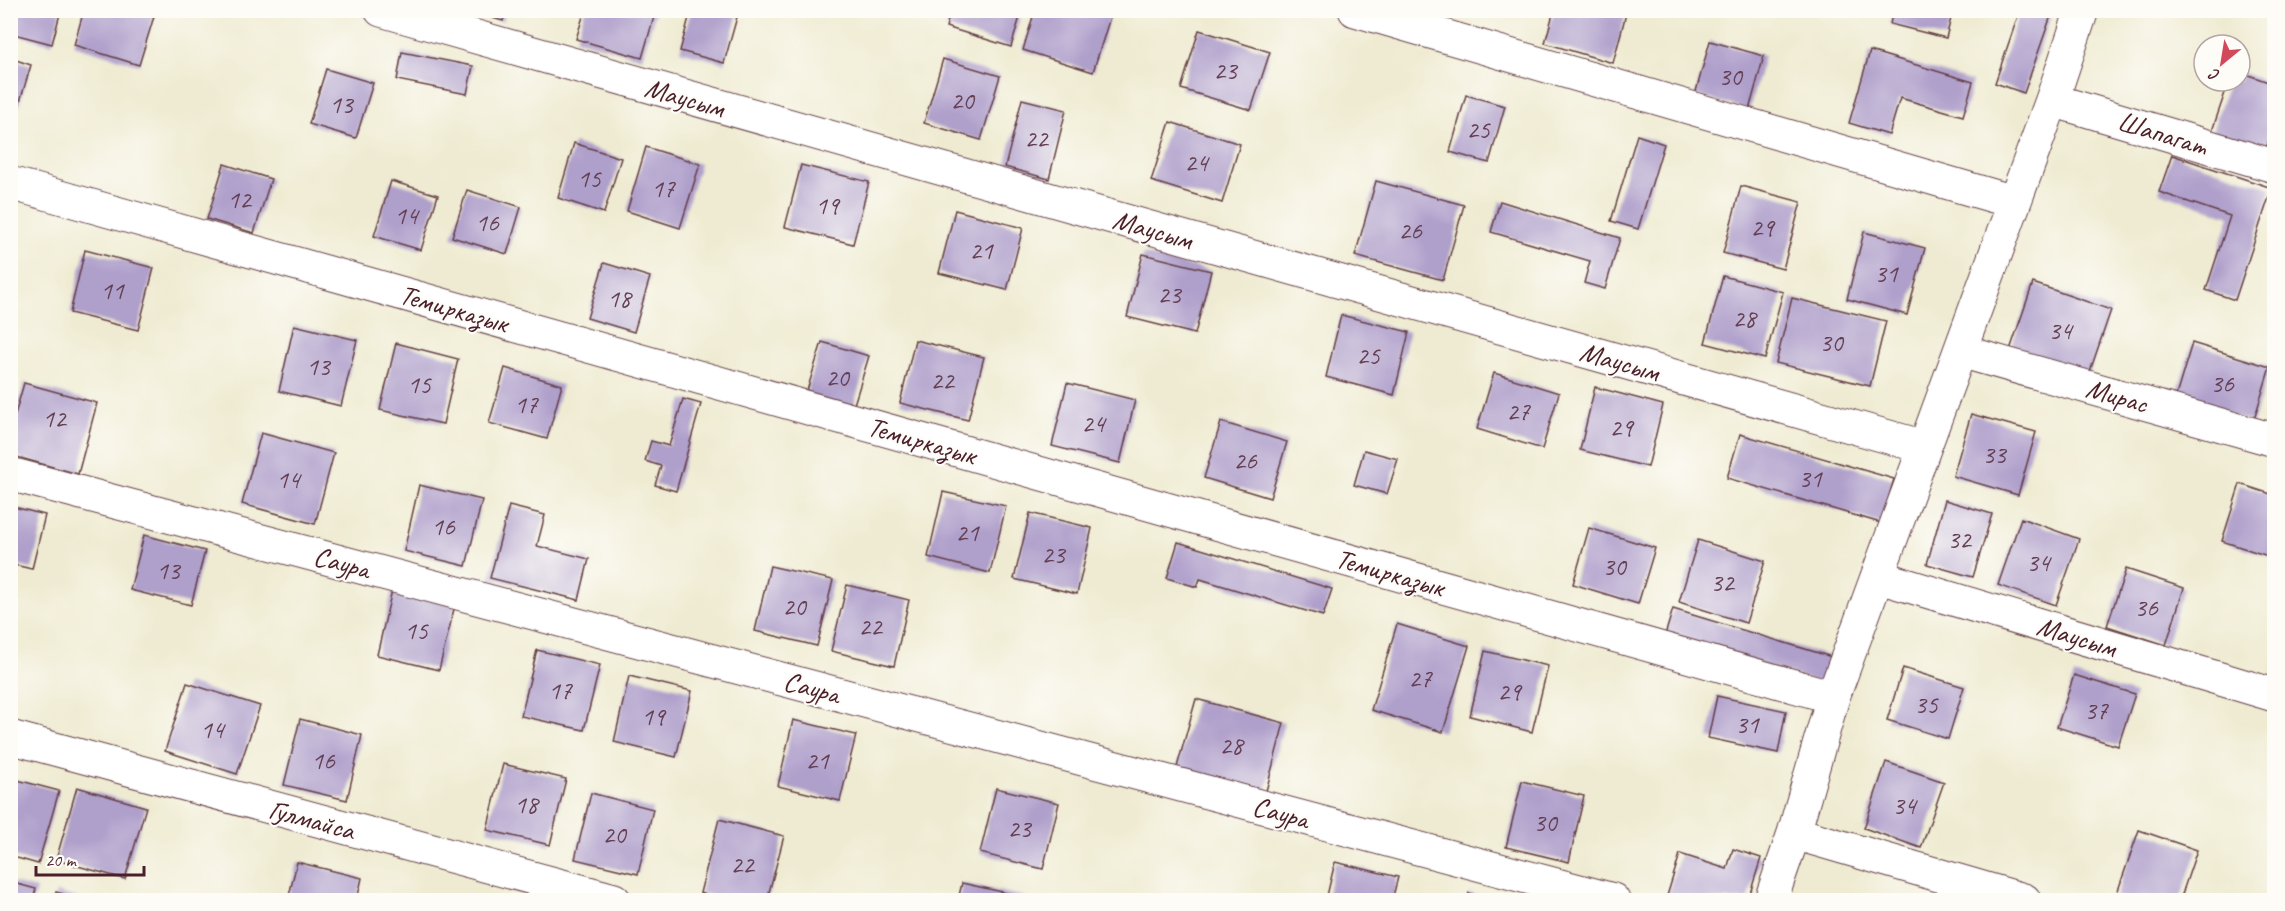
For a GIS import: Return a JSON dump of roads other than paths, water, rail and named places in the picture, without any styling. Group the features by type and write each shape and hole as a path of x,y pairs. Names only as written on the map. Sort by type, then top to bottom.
{"street":[{"name":"Маусым","path":"381,10 1924,447"},
{"path":"1355,10 2014,202"},
{"path":"1771,900 1794,833 1833,697 2052,100 2082,10"},
{"name":"Шапагат","path":"2052,100 2274,166"},
{"name":"Темирказык","path":"10,183 1833,697"},
{"name":"Мирас","path":"1960,351 2274,440"},
{"name":"Саура","path":"10,474 1613,900"},
{"name":"Маусым","path":"1879,576 2274,695"},
{"name":"Гулмайса","path":"10,736 614,900"},
{"path":"1794,833 2024,900"}]}
